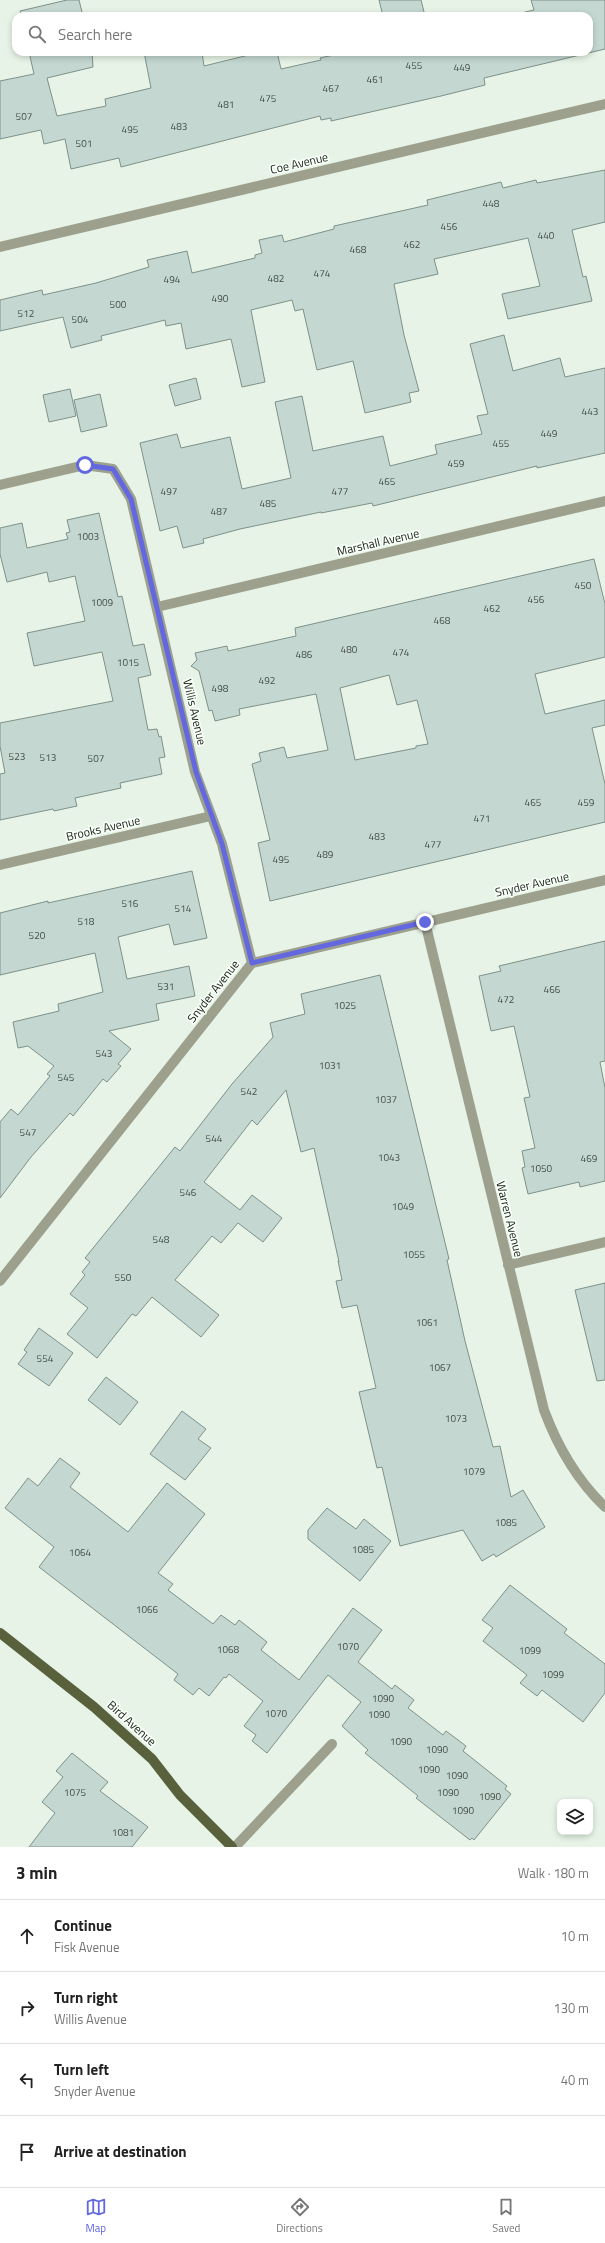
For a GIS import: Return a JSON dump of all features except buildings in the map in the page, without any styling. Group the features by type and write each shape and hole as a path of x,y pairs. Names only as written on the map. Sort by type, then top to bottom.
{"main road":[{"name":"Bird Avenue","path":"0,1633 94,1706 152,1758 180,1795 233,1847"}],"street":[{"name":"Coe Avenue","path":"0,247 605,104"},
{"name":"Willis Avenue","path":"0,485 85,465 113,469 131,499 196,772 222,844 252,963"},
{"name":"Marshall Avenue","path":"157,607 605,501"},
{"name":"Brooks Avenue","path":"0,865 211,816"},
{"name":"Snyder Avenue","path":"0,1281 252,963 605,880"},
{"name":"Warren Avenue","path":"425,922 508,1265 549,1422 568,1459 595,1497 605,1507"},
{"path":"508,1265 605,1242"},
{"path":"233,1847 332,1744"}],"route":[{"path":"85,465 113,469 131,499 196,772 222,844 252,963 425,922"}]}
